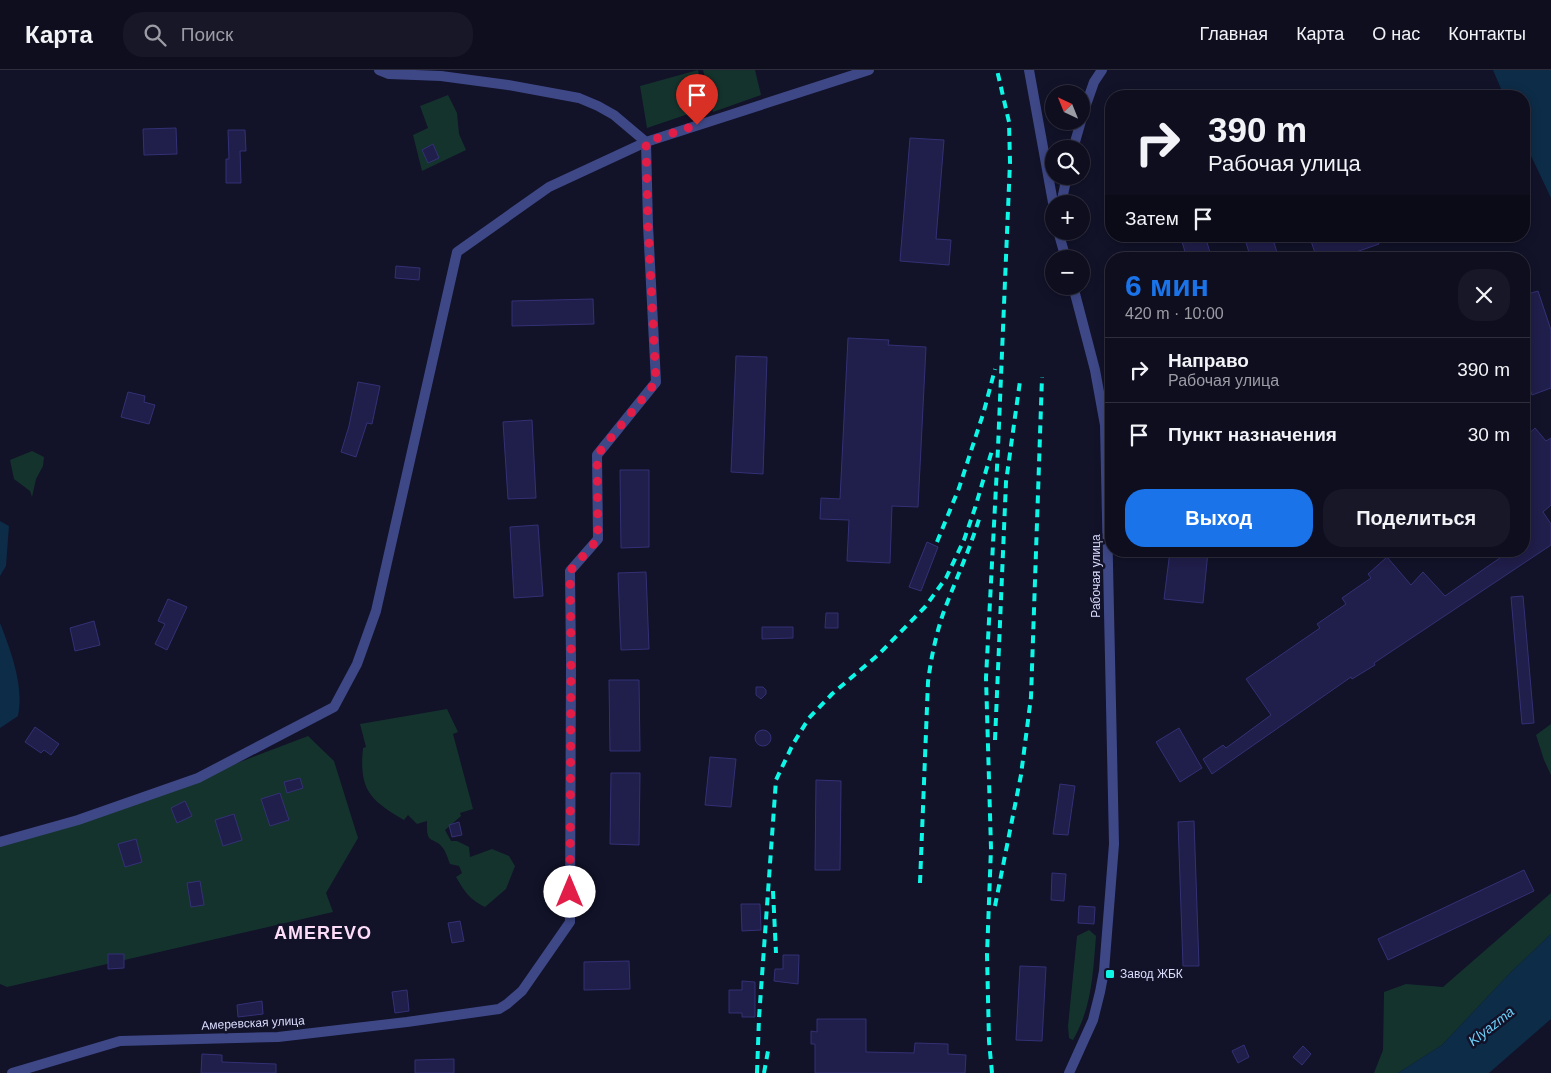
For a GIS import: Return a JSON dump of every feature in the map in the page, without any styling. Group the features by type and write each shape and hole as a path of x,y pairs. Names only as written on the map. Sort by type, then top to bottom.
{"street":[{"path":"379,70 389,74 441,76 479,81 579,98 614,115 646,142"},
{"path":"0,842 78,820 198,778 334,707 357,664 376,610 456,252 549,188 646,142 869,70"},
{"path":"1029,70 1052,195"},
{"path":"1090,94 1094,82 1102,70"},
{"name":"Амеревская улица","path":"12,1073 120,1041 278,1037 499,1009 522,991 570,922 570,571 598,539 597,455 656,382 646,142"},
{"name":"Рабочая улица","path":"1075,295 1095,370 1105,425"},
{"name":"Рабочая улица","path":"1069,1073 1093,1020 1100,992 1104,971 1113,869 1108,557"}],"green space":[{"path":"698,70 706,108 647,128 640,86"},
{"path":"703,70 755,70 761,95 713,112"},
{"path":"448,95 457,113 459,134 466,150 422,171 413,135 428,128 420,106"},
{"path":"32,451 44,457 43,466 36,479 32,497 30,491 14,479 10,460"},
{"path":"447,709 458,732 453,734 473,809 460,813 461,816 445,830 451,841 457,841 469,847 470,857 492,849 509,856 515,866 506,889 485,907 471,898 462,887 456,877 462,873 459,866 450,864 443,848 429,838 427,821 417,824 408,815 404,820 382,806 369,792 363,774 363,748 366,747 360,724"},
{"path":"1551,724 1551,775 1536,735"},
{"path":"308,736 334,761 358,838 326,893 333,912 7,987 0,984 0,842 198,778"},
{"path":"1551,893 1551,934 1511,972 1442,1045 1398,1073 1374,1073 1383,1050 1384,992 1406,984 1443,987"},
{"path":"1089,930 1096,936 1090,990 1084,1015 1073,1040 1069,1038 1068,1026 1077,936"}],"water":[{"path":"1493,70 1551,70 1551,198 1530,154 1530,90 1501,90"},
{"path":"0,521 9,526 6,566 0,576"},
{"path":"0,623 18,681 19,705 18,716 0,728"},
{"name":"Klyazma","path":"1551,934 1551,1019 1489,1073 1398,1073 1442,1045 1511,972"}],"building":[{"path":"176,128 177,154 144,155 143,129"},
{"path":"228,130 245,130 246,151 240,151 241,183 226,183 226,159 229,159"},
{"path":"910,138 944,140 936,239 951,240 949,265 900,261"},
{"path":"433,144 439,158 428,163 422,150"},
{"path":"1182,242 1207,242 1210,252 1185,252"},
{"path":"1246,242 1274,242 1277,252 1249,252"},
{"path":"1311,242 1378,242 1379,244 1356,252 1315,252"},
{"path":"396,266 420,268 419,280 395,278"},
{"path":"1538,291 1551,330 1551,388 1532,395 1530,389 1530,293"},
{"path":"593,299 594,324 512,326 512,301"},
{"path":"848,338 889,340 888,345 926,347 918,507 892,506 890,563 847,561 849,520 820,519 821,498 840,499"},
{"path":"736,356 767,357 763,474 731,472"},
{"path":"358,382 380,386 372,424 367,423 356,457 341,452 349,426"},
{"path":"128,392 145,396 144,402 155,405 149,424 121,417"},
{"path":"532,420 536,498 508,499 503,422"},
{"path":"1535,428 1546,441 1551,438 1551,505 1543,512 1551,524 1551,545 1374,663 1375,665 1352,679 1351,677 1212,774 1203,759 1223,745 1226,748 1271,715 1246,679 1320,628 1317,624 1346,604 1342,598 1371,578 1368,574 1387,557 1411,585 1423,572 1445,596 1501,557 1530,557 1530,433"},
{"path":"620,470 649,470 649,547 621,548"},
{"path":"538,525 543,596 514,598 510,527"},
{"path":"927,542 938,547 921,591 909,587"},
{"path":"1169,557 1207,557 1203,603 1164,599"},
{"path":"646,572 649,649 621,650 618,573"},
{"path":"1523,596 1534,723 1522,724 1511,597"},
{"path":"168,599 187,607 167,650 155,644 165,624 158,621"},
{"path":"826,613 838,613 838,628 825,628"},
{"path":"94,621 100,645 75,651 70,628"},
{"path":"762,627 793,627 793,638 762,639"},
{"path":"609,680 639,680 640,751 610,751"},
{"path":"756,687 763,687 766,690 766,694 761,699 756,695"},
{"path":"35,727 59,744 51,755 44,750 41,753 25,742"},
{"path":"1179,728 1202,768 1180,782 1156,742"},
{"path":"763,730 769,732 771,738 769,744 763,746 757,744 755,738 757,732"},
{"path":"710,757 736,759 731,807 705,805"},
{"path":"611,773 640,773 639,845 610,844"},
{"path":"300,778 303,788 287,793 284,782"},
{"path":"816,780 841,781 840,870 815,870"},
{"path":"1060,784 1075,786 1068,835 1053,834"},
{"path":"280,793 289,820 270,826 261,799"},
{"path":"185,801 192,816 177,823 171,808"},
{"path":"234,814 242,840 223,846 215,820"},
{"path":"1194,821 1199,966 1183,966 1178,822"},
{"path":"459,822 462,835 452,837 449,825"},
{"path":"136,839 142,862 125,867 118,844"},
{"path":"1524,870 1534,891 1388,960 1378,939"},
{"path":"1052,873 1066,874 1064,901 1051,900"},
{"path":"200,881 204,905 191,907 187,883"},
{"path":"741,904 760,904 761,930 742,931"},
{"path":"1079,906 1095,907 1094,924 1078,923"},
{"path":"460,921 464,941 452,943 448,923"},
{"path":"108,954 124,954 124,968 108,969"},
{"path":"783,955 799,955 798,984 774,981 775,969 783,969"},
{"path":"629,961 630,989 584,990 584,962"},
{"path":"1020,966 1046,967 1042,1041 1016,1040"},
{"path":"742,981 755,982 755,1017 742,1017 742,1013 729,1013 729,990 742,990"},
{"path":"407,990 409,1011 395,1013 392,992"},
{"path":"262,1001 263,1014 238,1017 237,1005"},
{"path":"817,1019 866,1019 866,1052 914,1053 915,1043 948,1044 948,1054 966,1055 965,1073 815,1073 815,1044 811,1044 811,1031 817,1032"},
{"path":"1244,1045 1249,1057 1238,1063 1232,1051"},
{"path":"1303,1046 1311,1054 1302,1065 1293,1057"},
{"path":"202,1054 222,1055 222,1062 276,1064 276,1073 201,1073"},
{"path":"454,1059 454,1073 415,1073 415,1060"}],"railway":[{"path":"992,1073 989,1041 987,955 991,848 986,678 1010,162 1009,122 997,70"},
{"path":"937,542 959,488 984,411 995,369"},
{"path":"995,906 1021,775 1031,697 1042,377"},
{"path":"995,740 1006,482 1020,381"},
{"path":"757,1073 759,1018 776,780 793,744 809,718 832,694 878,655 925,607 946,578 964,540 993,447"},
{"path":"920,883 928,682 936,637 944,611 980,516"},
{"path":"773,891 776,953"},
{"path":"764,1073 768,1051"}],"place":[{"name":"Завод ЖБК","path":"1110,974"}],"district":[{"name":"AMEREVO","path":"323,933"}],"route":[{"path":"570,892 570,571 598,539 597,455 656,382 646,142 697,125"}]}
